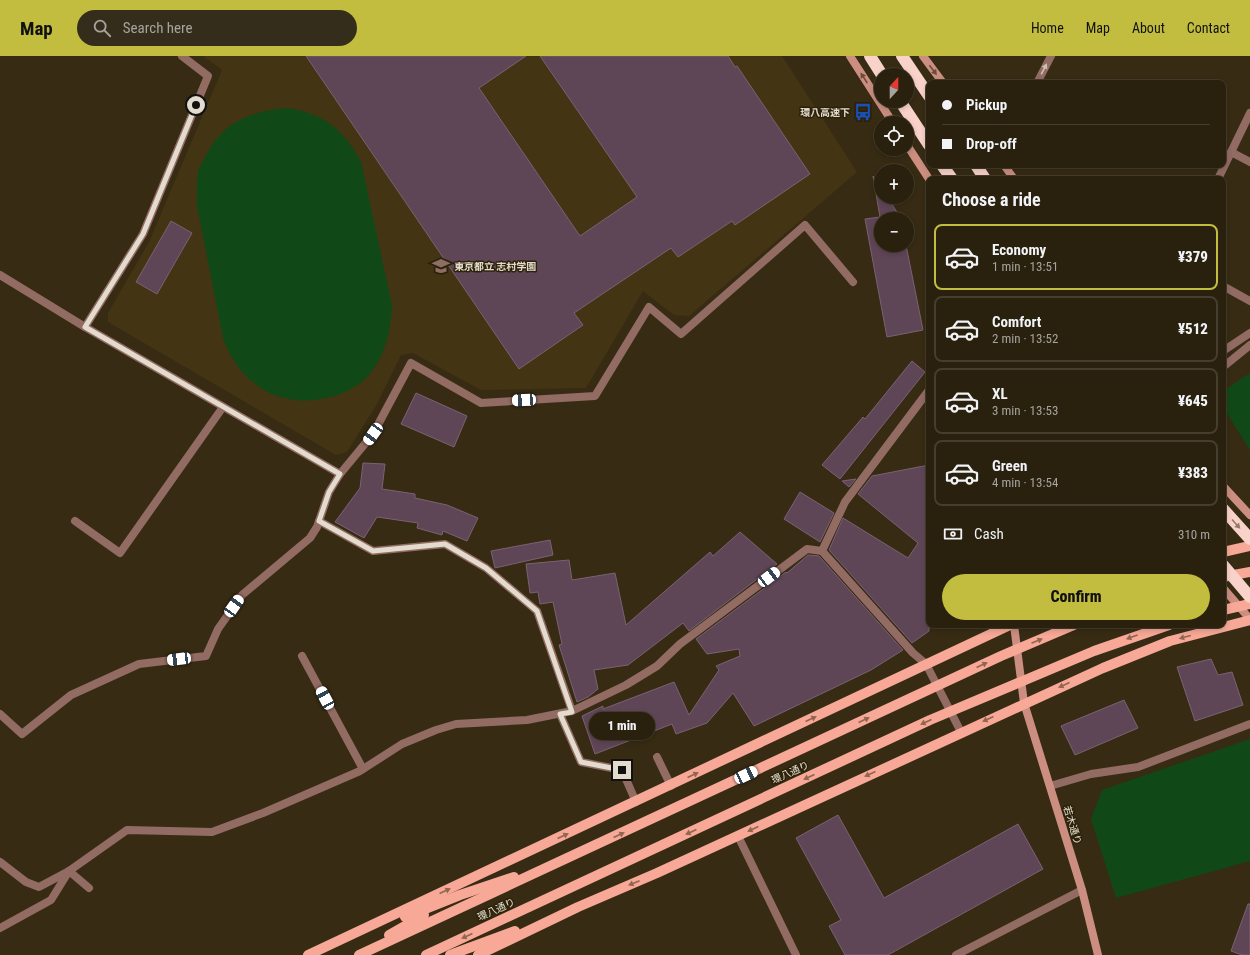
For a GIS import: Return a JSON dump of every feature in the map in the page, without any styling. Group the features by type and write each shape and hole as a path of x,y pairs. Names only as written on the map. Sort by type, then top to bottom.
{"highway":[{"path":"870,56 878,68"},
{"path":"902,56 926,92"},
{"path":"905,108 926,140"},
{"path":"1226,512 1250,539"},
{"path":"1226,569 1250,597"}],"main road":[{"path":"1226,551 1250,546"},
{"path":"1226,576 1250,572"},
{"path":"1226,609 1250,604"},
{"path":"1226,626 1250,620"},
{"path":"308,955 548,844 1004,628"},
{"name":"環八通り","path":"359,955 994,659 1067,628"},
{"name":"環八通り","path":"426,955 930,720 1094,651 1160,628"},
{"path":"455,954 578,907 657,874 961,732 1103,668 1170,641 1220,628"},
{"path":"352,955 548,844"},
{"path":"308,955 460,895 559,863"},
{"path":"455,954 566,890"},
{"path":"478,955 578,907"}],"street":[{"path":"85,327 143,234 208,76 182,56"},
{"path":"850,56 889,116"},
{"path":"923,56 941,80"},
{"path":"1039,80 1051,56"},
{"path":"1226,162 1250,113"},
{"path":"1231,152 1250,162"},
{"path":"914,156 927,176"},
{"path":"0,714 22,734 71,695 139,664 206,656 218,629 242,595 310,538 319,521 329,492 340,474 373,434 411,363 481,402 595,396 649,307 681,334 805,225 853,282"},
{"path":"0,275 85,327 340,474"},
{"path":"1226,288 1250,301"},
{"path":"1226,349 1250,333"},
{"path":"1226,365 1250,345"},
{"path":"822,551 845,502 926,394"},
{"path":"75,521 120,553 223,407"},
{"path":"1226,489 1250,515"},
{"path":"319,521 373,551 445,544 486,568 537,611 572,712"},
{"path":"0,862 26,882 40,887 69,871 128,830 212,832 263,813 363,768 402,744 456,724 527,720 572,712 626,685 657,666 680,644 807,548 822,551 913,653 926,664 961,732"},
{"path":"1226,592 1250,620"},
{"name":"若木通り","path":"1014,628 1024,703 1082,890 1098,955"},
{"path":"302,656 363,768"},
{"path":"560,714 581,762 622,770 636,802"},
{"path":"1050,786 1091,774 1138,767 1250,724"},
{"path":"657,757 671,786"},
{"path":"738,836 796,955"},
{"path":"69,871 89,888"},
{"path":"0,928 51,900 69,871"},
{"path":"956,955 1082,890"}],"shaded area":[{"name":"東京都立 志村学園","path":"203,56 782,56 857,172 689,316 674,315 643,291 586,388 481,390 413,353 401,355 377,404 347,452 336,455 108,322 108,313 149,242 222,70"}],"green space":[{"path":"289,108 313,115 332,126 348,141 361,162 392,305 386,344 378,362 366,378 352,388 337,395 308,400 292,400 277,396 262,389 250,380 239,368 230,354 223,338 197,206 197,183 199,169 209,150 224,131 243,118 254,114"},
{"path":"1250,373 1250,450 1226,412 1226,389"},
{"path":"1250,739 1250,861 1116,898 1091,819 1102,790"}],"building":[{"path":"306,56 526,56 479,88 580,236 637,197 540,56 728,56 735,67 737,66 810,174 735,225 732,221 678,257 671,248 574,313 583,325 519,369"},
{"path":"878,204 892,204 897,212 879,212"},
{"path":"874,218 874,252 907,252 923,330 887,337 865,219"},
{"path":"171,221 192,233 157,294 136,282"},
{"path":"912,361 925,372 840,479 822,465 863,417 865,419"},
{"path":"416,393 467,416 454,447 401,424"},
{"path":"363,463 385,464 382,489 415,494 415,498 447,505 478,518 467,541 443,531 442,535 417,528 418,523 377,517 364,538 335,522 360,488"},
{"path":"926,466 926,628 929,628 929,631 912,643 829,550 843,518 908,558 918,543 858,494 872,476"},
{"path":"856,479 849,487 842,481"},
{"path":"800,492 834,513 820,542 784,519"},
{"path":"740,532 777,564 689,631 683,623 628,665 594,670 598,689 588,697 577,702 559,645 562,644 553,602 540,604 538,592 530,593 526,564 569,560 572,580 615,573 626,625 710,552 713,556"},
{"path":"550,540 553,555 495,568 491,551"},
{"path":"808,555 819,556 903,650 871,670 754,726 733,693 707,723 676,734 672,724 595,754 582,716 603,706 603,709 674,682 689,715 719,670 716,666 740,656 739,649 707,654 696,639 786,572 787,573"},
{"path":"1211,659 1218,675 1232,672 1243,705 1195,721 1177,667"},
{"path":"1124,700 1138,728 1075,755 1061,726"},
{"path":"838,815 884,898 1018,824 1043,869 888,955 845,955 829,926 841,920 796,838"},
{"path":"1248,904 1250,904 1250,955 1242,955 1231,951"}],"place":[{"name":"環八高速下","path":"863,112"},
{"name":"東京都立 志村学園","path":"441,266"}],"route":[{"path":"196,105 143,234 85,327 340,474 329,492 319,521 373,551 445,544 486,568 537,611 572,712 560,714 581,762 622,770"}]}
